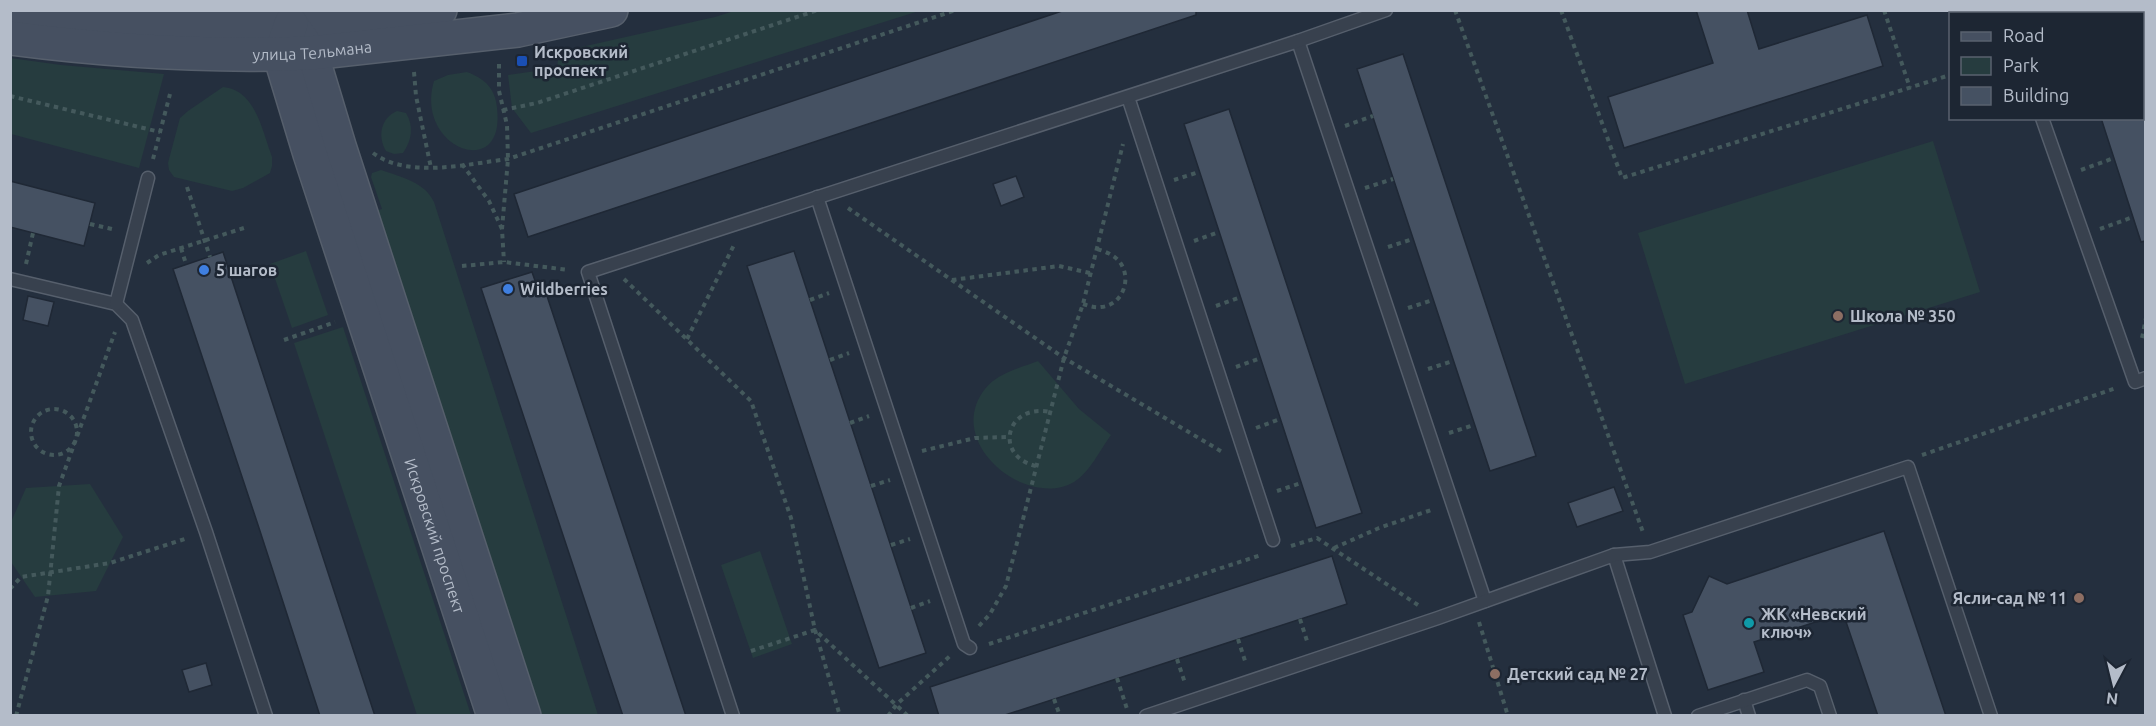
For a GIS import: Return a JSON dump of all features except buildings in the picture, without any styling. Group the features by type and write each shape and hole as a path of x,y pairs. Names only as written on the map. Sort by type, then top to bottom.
{"street":[{"name":"улица Тельмана","path":"13,10 173,24 291,24 440,10"},
{"name":"улица Тельмана","path":"10,38 130,50 296,54 518,30 611,10"},
{"path":"291,24 296,54"},
{"name":"Искровский проспект","path":"296,54 310,154 494,716"},
{"name":"Искровский проспект","path":"296,54 339,146 524,716"}],"lane":[{"path":"733,716 588,272 746,220 1130,103 1386,10"},
{"path":"1298,41 1452,503 1480,603"},
{"path":"1130,103 1273,540"},
{"path":"2043,120 2082,235 2140,380"},
{"path":"116,304 148,178"},
{"path":"823,196 902,456 967,646"},
{"path":"16,280 116,304 132,320 206,532 266,716"},
{"path":"1146,716 1438,618 1614,555 1650,552 1908,467 1991,716"},
{"path":"1614,555 1665,716"},
{"path":"1698,716 1807,680 1820,686 1830,716"},
{"path":"1744,700 1749,716"}],"path":[{"path":"503,110 537,103 818,10"},
{"path":"370,151 384,161 431,168 508,159 956,10"},
{"path":"1455,10 1650,552"},
{"path":"1561,10 1622,178 1949,75"},
{"path":"1884,10 1910,88"},
{"path":"414,63 416,96 431,168"},
{"path":"499,64 499,91 507,125 508,159 502,229 504,262"},
{"path":"148,178 170,94"},
{"path":"10,96 160,132"},
{"path":"967,646 990,614 1006,586 1064,358 1083,304 1130,103"},
{"path":"1328,131 1373,116"},
{"path":"2062,176 2114,158"},
{"path":"462,164 489,201 502,229"},
{"path":"1349,193 1393,179"},
{"path":"187,187 210,257"},
{"path":"823,196 952,280 1064,358 1233,459"},
{"path":"2082,235 2133,217"},
{"path":"687,339 746,220"},
{"path":"90,224 97,225"},
{"path":"122,280 159,255 248,227"},
{"path":"1177,247 1219,232"},
{"path":"16,280 33,233"},
{"path":"1369,253 1413,238"},
{"path":"181,248 186,264"},
{"path":"1083,304 1102,308 1119,298 1124,289 1126,278 1117,258 1097,249"},
{"path":"462,266 504,262 588,272"},
{"path":"952,280 1059,266 1090,273"},
{"path":"642,296 751,401 791,518 815,630 840,716"},
{"path":"1199,312 1241,297"},
{"path":"1389,314 1433,300"},
{"path":"284,340 336,321"},
{"path":"16,716 48,596 60,486 116,329"},
{"path":"1219,374 1260,358"},
{"path":"1410,376 1453,361"},
{"path":"1908,467 1922,455 2140,380"},
{"path":"53,408 64,411 73,418 77,429 76,441 70,450 60,455 48,455 38,450 31,441 30,429 34,419 42,411 53,408"},
{"path":"1036,466 1026,464 1017,457 1011,448 1009,437 1016,420 1023,414 1032,411 1050,412"},
{"path":"1238,434 1280,419"},
{"path":"1431,439 1474,425"},
{"path":"902,456 975,438 1009,437"},
{"path":"1259,497 1301,483"},
{"path":"1334,548 1379,528 1452,503"},
{"path":"10,589 21,577 110,563 188,538"},
{"path":"1287,547 1317,538 1438,618"},
{"path":"967,646 980,647 1266,554"},
{"path":"1480,603 1508,716"},
{"path":"751,651 815,630"},
{"path":"815,630 908,716"},
{"path":"1177,659 1191,700"},
{"path":"888,716 897,704 933,672"},
{"path":"1117,678 1130,716"},
{"path":"1054,699 1060,716"}],"green space":[{"path":"734,11 919,11 531,133 512,108 508,75 557,68 559,52"},
{"path":"10,58 164,74 139,168 11,134"},
{"path":"467,72 488,85 494,95 497,108 496,131 488,145 476,150 461,148 448,139 437,124 431,104 434,81 448,75"},
{"path":"223,87 234,90 250,104 261,124 272,157 270,173 243,188 232,191 174,177 169,170 168,163 180,118"},
{"path":"397,111 406,113 411,133 403,153 394,154 386,151 381,134 387,118"},
{"path":"1933,141 1980,292 1685,384 1638,233"},
{"path":"381,170 419,185 434,202 598,715 542,715 375,211 382,209 371,177 372,173"},
{"path":"306,251 328,315 292,328 270,264"},
{"path":"343,327 471,715 417,715 294,343"},
{"path":"1038,361 1079,409 1111,435 1080,478 1055,488 1034,487 1014,479 996,466 982,449 974,430 975,409 990,383 1009,372"},
{"path":"90,484 123,537 96,591 35,597 11,562 11,522 26,488"},
{"path":"760,551 792,644 753,658 721,565"}],"place":[{"name":"Искровский проспект","path":"522,61"},
{"name":"5 шагов","path":"204,270"},
{"name":"Wildberries","path":"508,289"},
{"name":"Школа № 350","path":"1838,316"},
{"name":"Ясли-сад № 11","path":"2079,598"},
{"name":"ЖК «Невский ключ»","path":"1749,623"},
{"name":"Детский сад № 27","path":"1495,674"}]}
